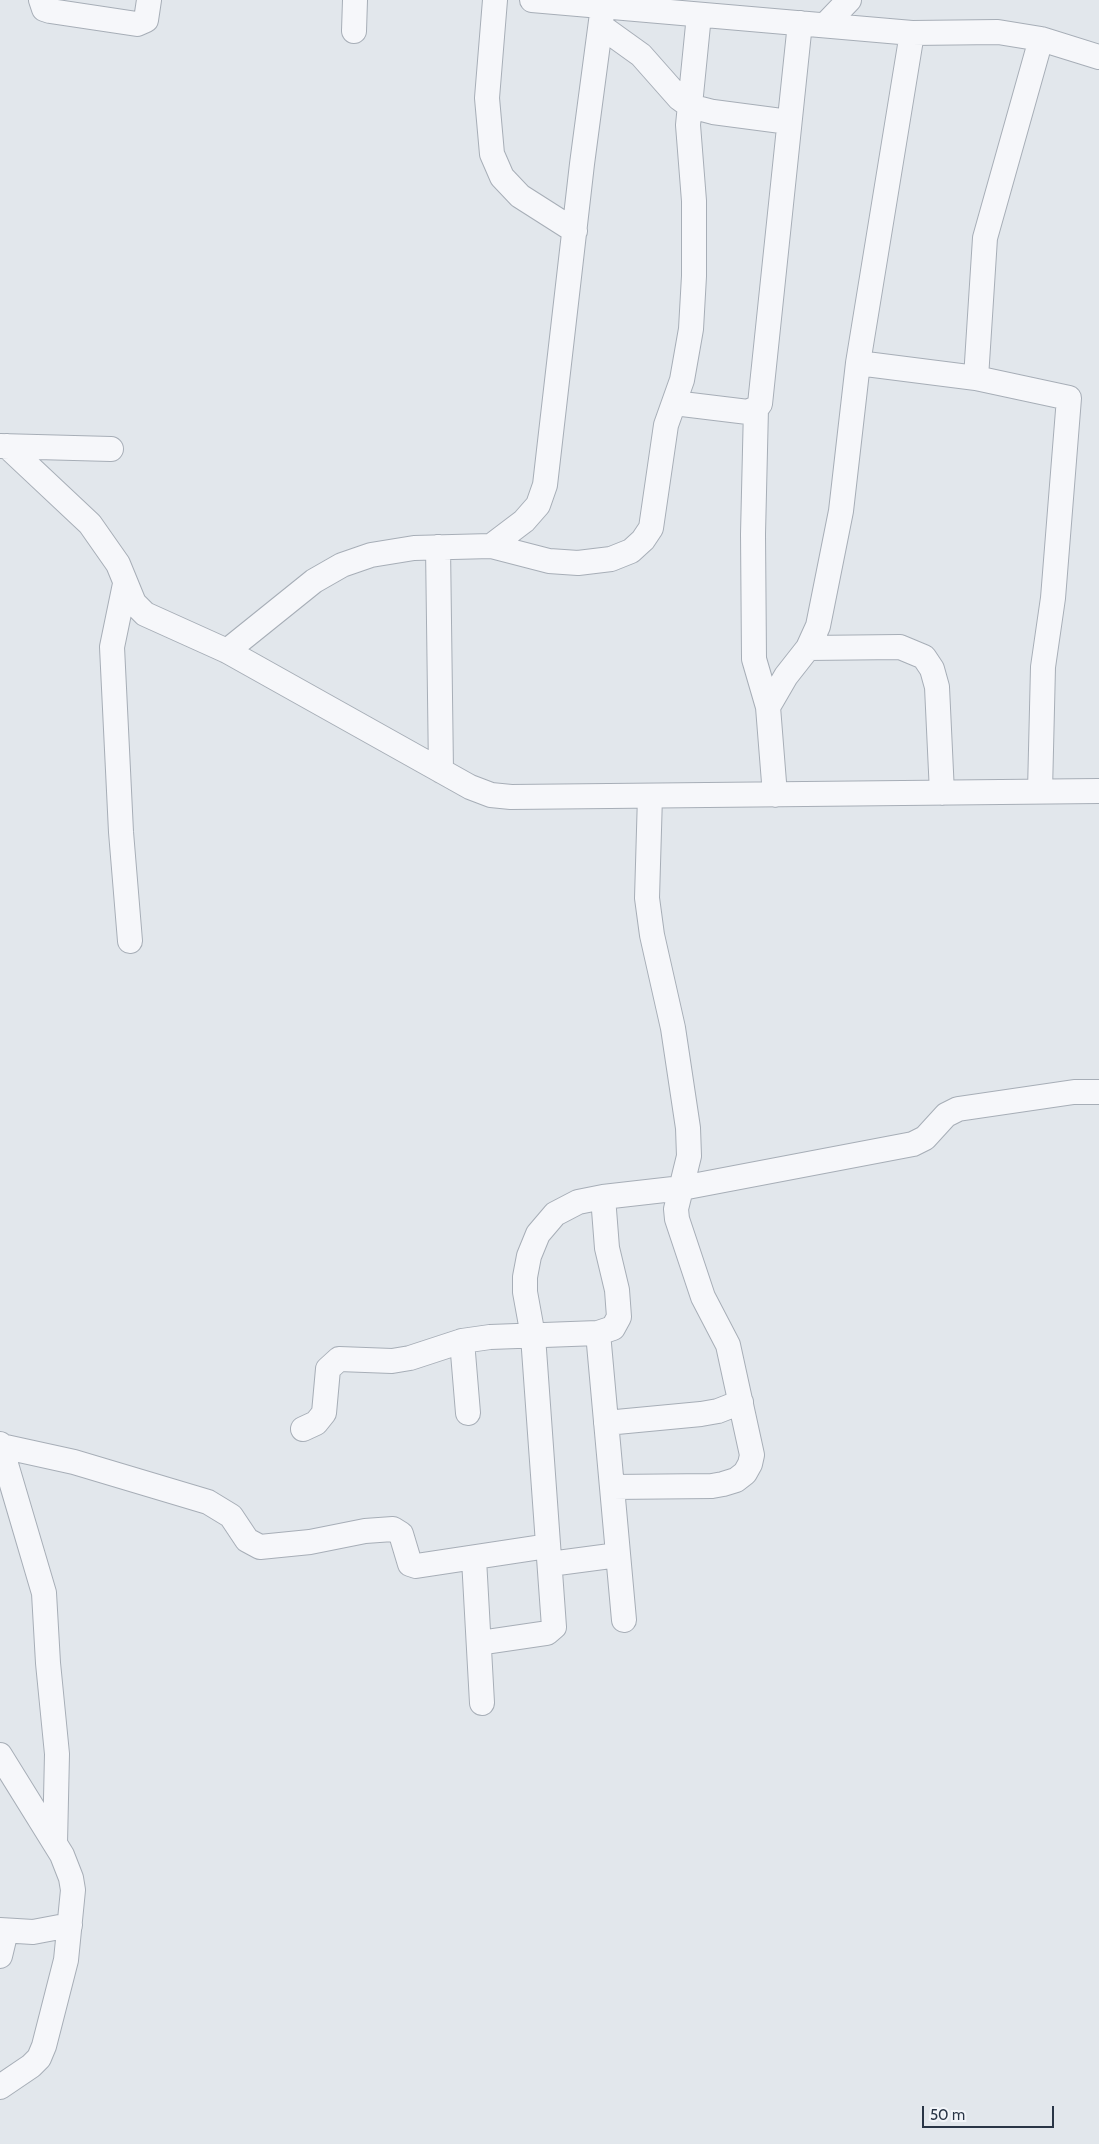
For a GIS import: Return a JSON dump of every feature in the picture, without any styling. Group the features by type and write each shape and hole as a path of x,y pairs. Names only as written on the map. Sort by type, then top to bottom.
{"street":[{"path":"41,0 44,9 50,12 137,24 146,20 149,0"},
{"path":"354,30 355,0"},
{"path":"495,0 488,98 492,154 502,177 520,196 574,231"},
{"path":"532,0 602,17 699,15 826,24 912,33 998,32 1041,39 1099,58"},
{"path":"826,24 849,0"},
{"path":"227,651 314,580 342,565 372,555 438,547 491,546 549,561 578,563 610,558 631,551 643,540 651,528 666,425 682,380 692,320 694,201 689,167 688,125 699,15"},
{"path":"491,546 524,521 538,505 545,485 574,231 602,17"},
{"path":"602,17 641,54 679,98 690,106 713,112 789,122"},
{"path":"674,404 748,412 760,404 800,23"},
{"path":"768,707 786,676 808,648 818,626 841,511 858,364 912,33"},
{"path":"976,378 985,238 1041,39"},
{"path":"858,364 976,378 1064,395 1069,398 1053,598 1043,667 1040,792"},
{"path":"756,408 753,534 754,660 768,707 775,795"},
{"path":"3,446 90,524 118,564 134,603 144,614 227,651 470,787 491,795 511,797 1099,791"},
{"path":"3,446 110,448"},
{"path":"438,547 441,771"},
{"path":"125,584 112,647 121,832 130,941"},
{"path":"808,648 900,647 924,657 932,669 937,688 942,793"},
{"path":"612,1487 712,1486 736,1480 747,1468 752,1455 728,1345 703,1297 680,1228 676,1209 689,1156 688,1128 673,1028 652,935 648,898 650,796"},
{"path":"479,1643 552,1631 554,1622 533,1336 525,1292 525,1277 529,1256 538,1234 555,1214 578,1202 602,1197 682,1188 913,1144 925,1138 946,1115 958,1109 1074,1092 1099,1092"},
{"path":"303,1429 316,1423 324,1413 326,1376 333,1362 339,1360 392,1361 410,1358 462,1341 490,1337 598,1333 613,1328 619,1317 617,1290 607,1248 602,1197"},
{"path":"598,1333 624,1620"},
{"path":"462,1341 468,1413"},
{"path":"606,1422 701,1414 718,1411 741,1402"},
{"path":"55,1843 57,1754 48,1663 44,1593 0,1445 74,1462 208,1502 231,1516 247,1540 255,1546 267,1547 310,1542 386,1528 393,1529 401,1534 408,1561 412,1566 474,1559 549,1555 618,1555"},
{"path":"474,1559 482,1703"},
{"path":"0,1755 55,1843 71,1878 72,1890 66,1960 44,2046 39,2058 31,2066 0,2087"},
{"path":"0,1956 3,1930 33,1932 70,1925"}]}
